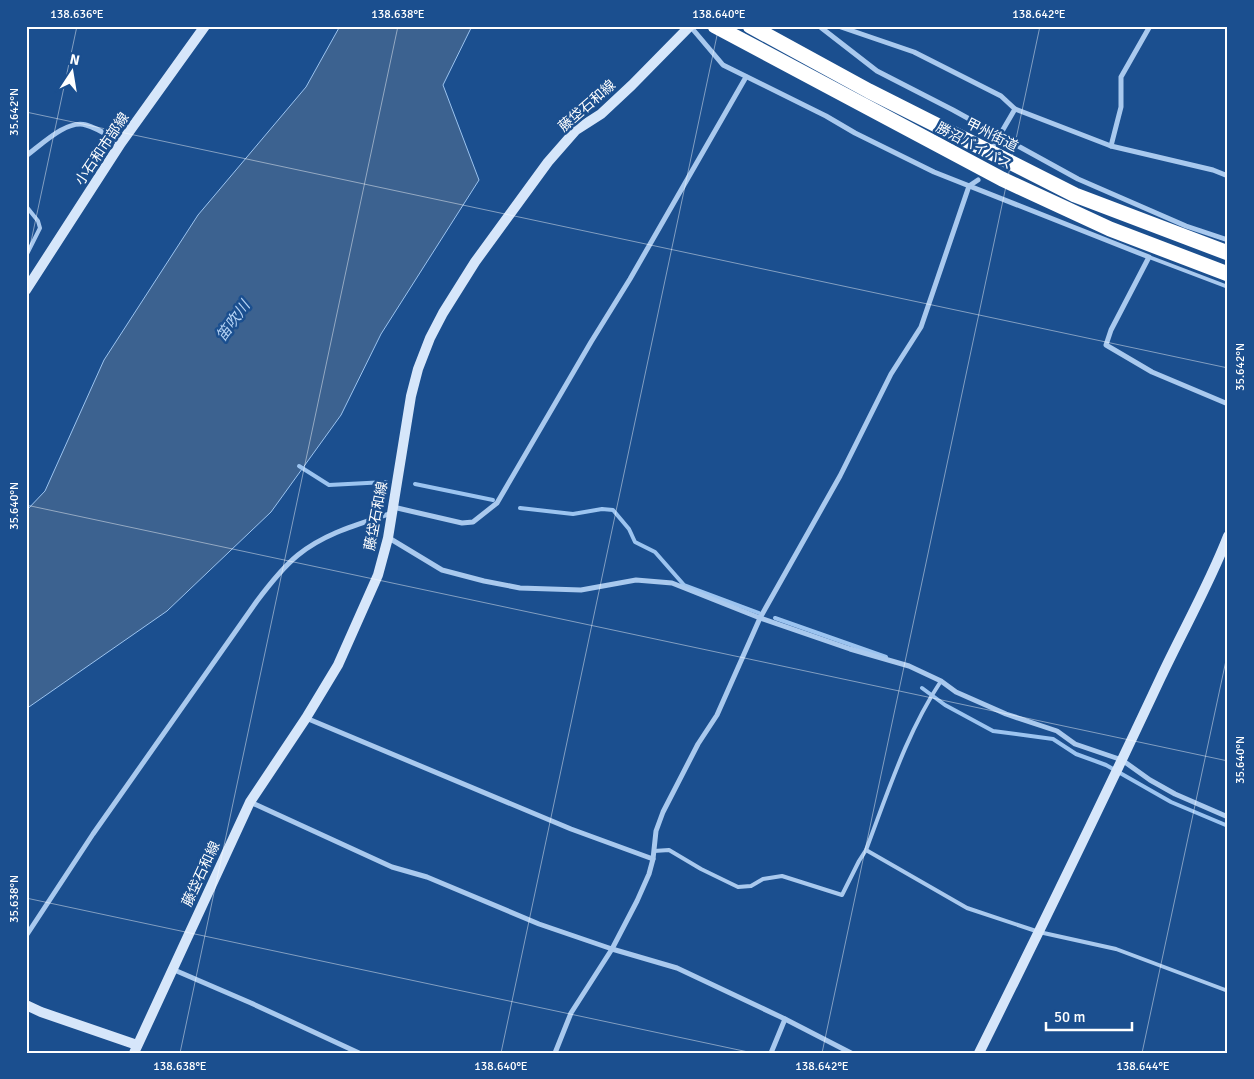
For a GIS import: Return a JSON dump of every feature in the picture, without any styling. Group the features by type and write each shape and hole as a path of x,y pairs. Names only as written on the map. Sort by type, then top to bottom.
{"highway":[{"name":"勝沼バイパス","path":"715,26 1002,179 1110,229 1228,274"},
{"name":"甲州街道","path":"750,26 869,91 1075,195 1228,252"}],"main road":[{"name":"小石和市部線","path":"26,290 121,143 205,26"},
{"name":"藤垈石和線","path":"136,1049 250,802 306,718 338,665 378,574 388,538 405,426 418,369 430,338 443,313 475,262 548,162 576,130 601,114 690,26"},
{"path":"979,1053 1114,778 1172,652 1201,597 1228,536"},
{"path":"26,1005 136,1049"}],"street":[{"path":"690,26 723,65 826,116 855,133 934,172 1149,257 1106,345 1152,372 1228,404"},
{"path":"819,26 877,71 1000,135 1078,179 1186,226 1228,240"},
{"path":"838,26 914,52 1001,96 1015,109 1111,146 1213,170 1228,176"},
{"path":"1111,146 1120,107 1121,77 1150,26"},
{"path":"26,936 93,834 256,601 298,555 327,536 393,509 462,523 473,522 497,502 630,279 746,77"},
{"path":"994,145 1015,109"},
{"path":"26,156 73,124 87,125 121,143"},
{"path":"555,1053 571,1013 612,949 649,874 653,859 656,831 663,812 698,744 717,715 760,618 840,476 891,374 921,327 969,186 978,180"},
{"path":"388,538 442,570 484,582 520,588 581,590 636,580 672,583 760,618 850,649 909,666 941,681 956,692 1006,714 1057,731 1075,744 1121,762 1175,794 1228,817"},
{"path":"306,718 571,829 653,859"},
{"path":"250,802 392,867 427,877 540,924 612,949 677,968 785,1019 851,1053"},
{"path":"172,969 251,1002 359,1053"},
{"path":"771,1053 785,1019"},
{"path":"342,1053 345,1047"}],"lane":[{"path":"26,206 38,221 40,228 26,256"},
{"path":"1149,257 1228,287"},
{"path":"654,851 669,850 701,869 738,887 751,886 763,879 782,876 842,895 866,850 913,732 928,701 941,681"},
{"path":"866,850 967,908 1039,932 1116,949 1228,991"}],"water":[{"name":"笛吹川","path":"340,26 472,26 443,85 479,180 381,334 341,415 271,512 167,611 26,709 26,511 45,491 104,360 198,215 306,87"}],"waterway":[{"path":"299,466 329,485 386,482"},
{"path":"415,484 493,500"},
{"path":"520,508 573,514 602,509 613,510 629,529 635,542 655,552 684,585 759,613"},
{"path":"775,618 886,657"},
{"path":"922,688 945,705 993,731 1053,739 1076,754 1106,765 1171,802 1228,826"}]}
